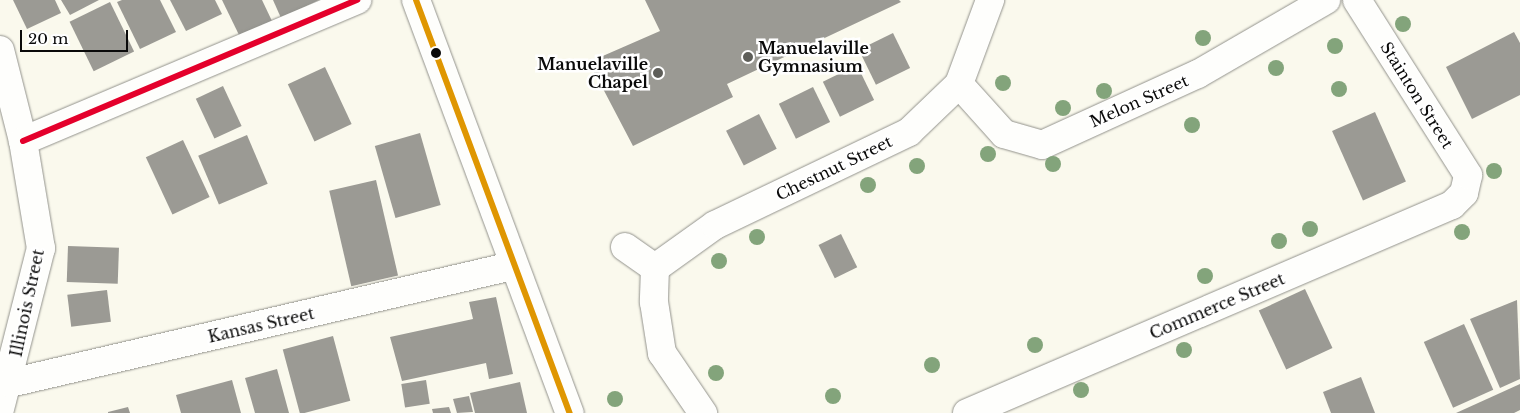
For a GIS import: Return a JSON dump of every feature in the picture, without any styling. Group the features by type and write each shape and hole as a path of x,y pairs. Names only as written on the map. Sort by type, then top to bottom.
{"street":[{"path":"23,140 357,0"},
{"path":"416,0 512,266 570,413"},
{"name":"Chestnut Street","path":"655,268 715,225 909,132 959,84 990,0"},
{"name":"Melon Street","path":"959,84 1004,134 1042,145 1198,74 1326,0"},
{"name":"Stainton Street","path":"1357,0 1468,175 1464,193"},
{"name":"Illinois Street","path":"0,50 23,140 41,248 10,383 0,409"},
{"name":"Commerce Street","path":"967,413 1452,205 1464,193"},
{"path":"625,247 655,268 654,302 662,353 703,413"},
{"name":"Kansas Street","path":"10,383 512,266"}],"building":[{"path":"13,0 55,0 61,13 27,29"},
{"path":"61,0 99,0 70,15"},
{"path":"122,0 160,0 176,32 140,49 117,2"},
{"path":"170,0 215,0 222,14 186,31"},
{"path":"222,0 262,0 272,21 240,37"},
{"path":"273,0 319,0 281,18"},
{"path":"645,0 899,0 901,2 727,84 733,97 633,146 589,62 660,31"},
{"path":"110,2 134,51 94,71 70,22"},
{"path":"1514,32 1520,43 1520,95 1472,119 1446,67"},
{"path":"893,33 910,68 876,85 859,50"},
{"path":"857,65 874,100 840,117 823,82"},
{"path":"325,67 352,124 314,141 288,84"},
{"path":"223,86 242,126 214,139 196,99"},
{"path":"813,87 830,122 796,139 779,104"},
{"path":"1375,112 1406,181 1363,201 1332,131"},
{"path":"759,114 777,149 744,166 726,131"},
{"path":"420,133 441,205 395,218 375,146"},
{"path":"247,135 268,184 219,204 198,156"},
{"path":"183,140 210,197 172,214 146,157"},
{"path":"376,180 398,275 351,286 329,191"},
{"path":"841,234 857,267 835,278 819,245"},
{"path":"68,246 119,248 118,284 67,282"},
{"path":"1305,289 1332,348 1286,369 1259,311"},
{"path":"107,290 111,322 71,327 67,295"},
{"path":"496,297 513,374 489,379 486,363 402,381 390,337 473,319 469,302"},
{"path":"1517,300 1520,379 1500,388 1470,319"},
{"path":"1464,324 1493,390 1453,408 1424,342"},
{"path":"333,336 350,401 300,413 283,349"},
{"path":"277,369 289,413 255,413 245,378"},
{"path":"1361,377 1375,413 1331,413 1323,392"},
{"path":"232,380 241,413 181,413 176,395"},
{"path":"426,380 430,404 405,408 401,384"},
{"path":"520,382 527,413 475,413 470,393"},
{"path":"1520,384 1520,410 1514,413 1456,413"},
{"path":"469,396 473,412 457,413 453,399"},
{"path":"128,407 130,413 108,413 108,412"},
{"path":"449,407 451,413 433,413 432,409"}],"transit line":[{"path":"23,141 357,0"},
{"path":"416,0 570,413"}],"place":[{"name":"Manuelaville Gymnasium","path":"748,57"},
{"name":"Manuelaville Chapel","path":"658,73"}]}
